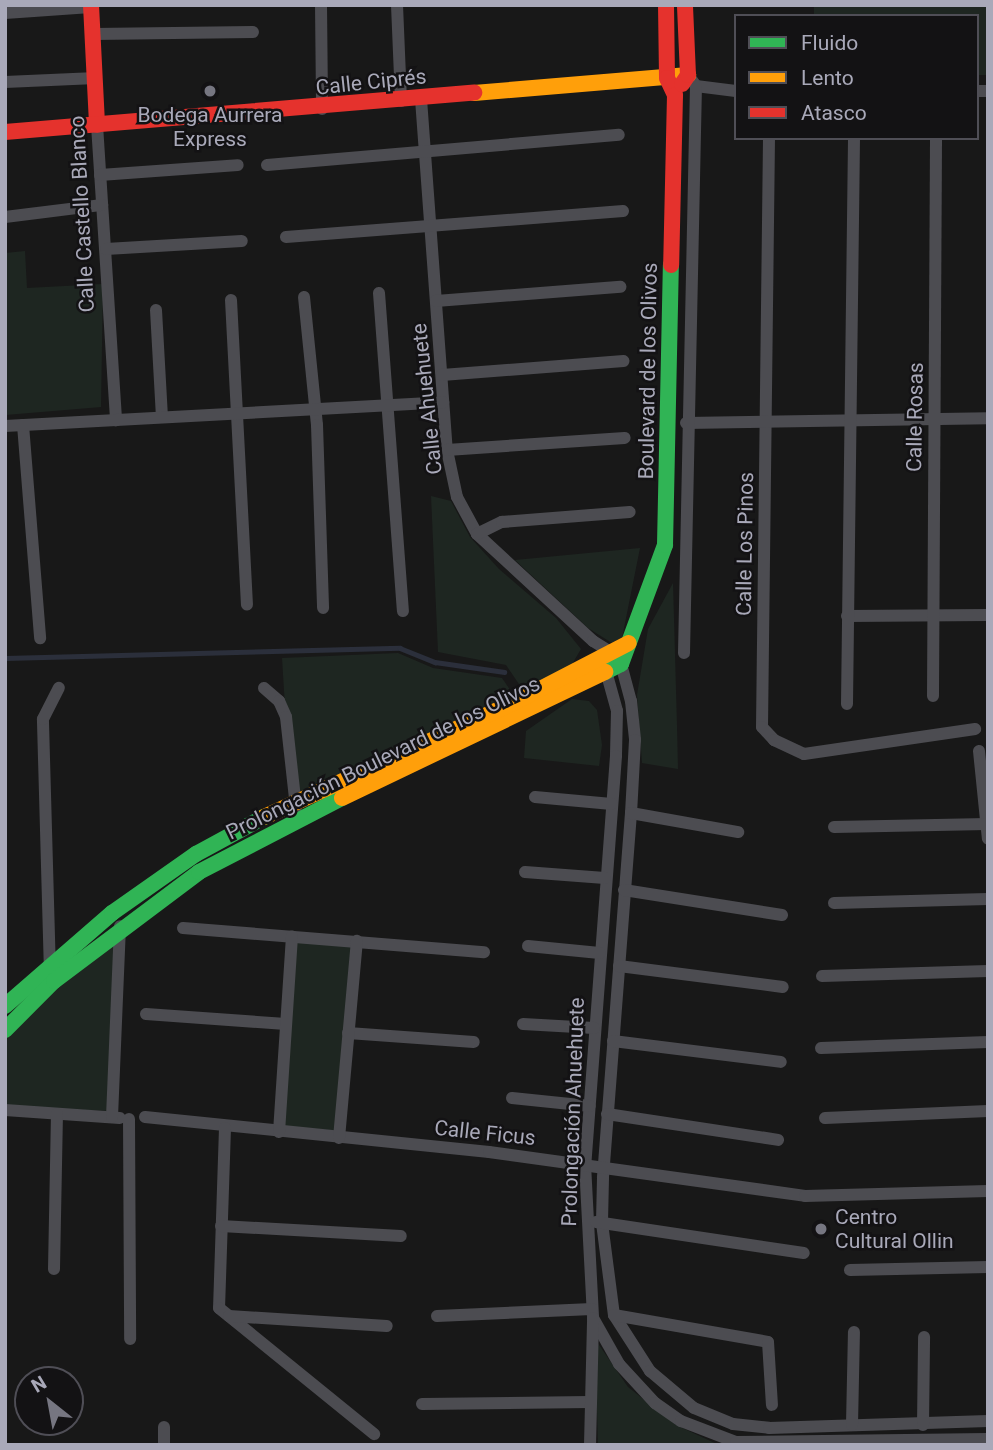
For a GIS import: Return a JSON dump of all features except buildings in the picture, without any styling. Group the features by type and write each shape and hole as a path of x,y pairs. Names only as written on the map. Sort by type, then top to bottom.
{"street":[{"path":"321,5 322,109"},
{"path":"397,5 401,101"},
{"name":"Boulevard de los Olivos","path":"611,662 629,643 665,545 675,95 667,78 666,5"},
{"path":"684,653 692,80 685,5"},
{"path":"5,13 91,6"},
{"name":"Calle Castello Blanco","path":"91,6 116,420"},
{"path":"94,34 253,32"},
{"path":"5,82 96,78"},
{"name":"Calle Ciprés","path":"5,132 322,109 667,78 692,80 734,90"},
{"path":"675,95 692,80"},
{"name":"Calle Ahuehuete","path":"421,99 447,450 457,496 477,534 593,641 611,662"},
{"path":"267,165 620,135"},
{"name":"Calle Los Pinos","path":"769,140 762,727 774,740 804,754 975,729"},
{"path":"847,704 848,422 854,140"},
{"name":"Calle Rosas","path":"933,696 930,616 936,140"},
{"path":"100,175 238,165"},
{"path":"5,217 102,205"},
{"path":"286,237 623,211"},
{"path":"106,249 242,241"},
{"path":"436,301 620,287"},
{"path":"379,293 390,407 403,611"},
{"path":"304,297 316,412 323,608"},
{"path":"231,300 247,605"},
{"path":"156,310 162,416"},
{"path":"442,375 622,361"},
{"path":"5,426 162,416 316,412 443,402"},
{"path":"686,423 988,418"},
{"path":"23,425 40,638"},
{"path":"447,450 625,438"},
{"path":"477,534 502,522 630,512"},
{"path":"847,616 988,615"},
{"name":"Prolongación Ahuehuete","path":"611,662 617,711 585,1164 592,1314 619,1364 655,1403 681,1421 736,1443 958,1443 988,1439"},
{"name":"Prolongación Ahuehuete","path":"611,662 635,740 607,1114 602,1223 618,1315 650,1371 694,1408 733,1424 923,1425 988,1421"},
{"name":"Prolongación Boulevard de los Olivos","path":"5,1006 117,920 200,872 297,809 611,662"},
{"path":"50,974 43,719 60,688"},
{"path":"264,688 279,701 286,717 297,809"},
{"path":"979,751 988,839"},
{"path":"535,797 611,804"},
{"path":"631,813 737,832"},
{"path":"834,827 987,824"},
{"path":"525,872 605,878"},
{"path":"624,890 782,915"},
{"path":"834,903 988,899"},
{"path":"112,1117 117,920"},
{"path":"183,928 484,952"},
{"path":"279,1132 292,936"},
{"path":"339,1138 364,942"},
{"path":"528,946 600,953"},
{"path":"619,966 783,987"},
{"path":"822,976 988,971"},
{"name":"Prolongación Boulevard de los Olivos","path":"5,1030 50,974"},
{"path":"146,1014 286,1024"},
{"path":"523,1024 594,1028"},
{"path":"354,1033 474,1042"},
{"path":"613,1041 781,1062"},
{"path":"821,1048 988,1042"},
{"path":"512,1098 590,1106"},
{"name":"Calle Ficus","path":"5,1110 137,1118 604,1166 805,1196 988,1191"},
{"path":"825,1118 988,1111"},
{"path":"54,1269 57,1114"},
{"path":"607,1114 778,1140"},
{"path":"130,1339 137,1118"},
{"path":"225,1128 225,1226 220,1264 219,1308 374,1434"},
{"path":"586,1221 804,1253"},
{"path":"225,1226 401,1236"},
{"path":"850,1270 988,1267"},
{"path":"437,1316 592,1314 590,1445"},
{"path":"618,1315 768,1342 772,1405"},
{"path":"229,1316 387,1326"},
{"path":"852,1425 853,1332"},
{"path":"923,1425 925,1337"},
{"path":"422,1404 590,1402"},
{"path":"733,1424 736,1443"},
{"path":"164,1427 164,1445"}],"shaded area":[{"path":"814,5 988,5 988,75 979,75 979,14 814,14"},
{"path":"25,251 27,288 103,284 101,407 5,415 5,253"},
{"path":"431,496 451,501 470,537 499,569 556,618 581,649 568,671 523,690 506,665 438,652"},
{"path":"640,548 620,648 588,628 515,560"},
{"path":"673,583 678,769 642,763 637,695 648,629"},
{"path":"398,653 433,668 502,678 513,694 291,803 282,658"},
{"path":"572,699 589,701 597,710 602,745 599,766 524,758 526,731"},
{"path":"121,927 111,1111 5,1107 5,1026"},
{"path":"292,938 357,943 344,1131 279,1127"},
{"path":"595,1339 628,1387 676,1425 719,1445 598,1445"}],"waterway":[{"path":"5,658 400,648 435,662 504,672"}],"traffic: fast":[{"path":"605,672 621,664 665,545 671,265"},
{"path":"5,1030 54,981 199,872 342,798"},
{"path":"5,1006 112,913 196,854 264,817"}],"traffic: slow":[{"path":"474,93 688,75"},
{"path":"264,817 515,702 629,643"},
{"path":"342,798 605,672"}],"traffic: jam":[{"path":"91,5 97,125"},
{"path":"666,5 667,78 675,95 671,265"},
{"path":"682,84 688,75 685,5"},
{"path":"5,132 474,93"}],"place":[{"name":"Bodega Aurrera Express","path":"210,91"},
{"name":"Centro Cultural Ollin","path":"821,1229"}]}
